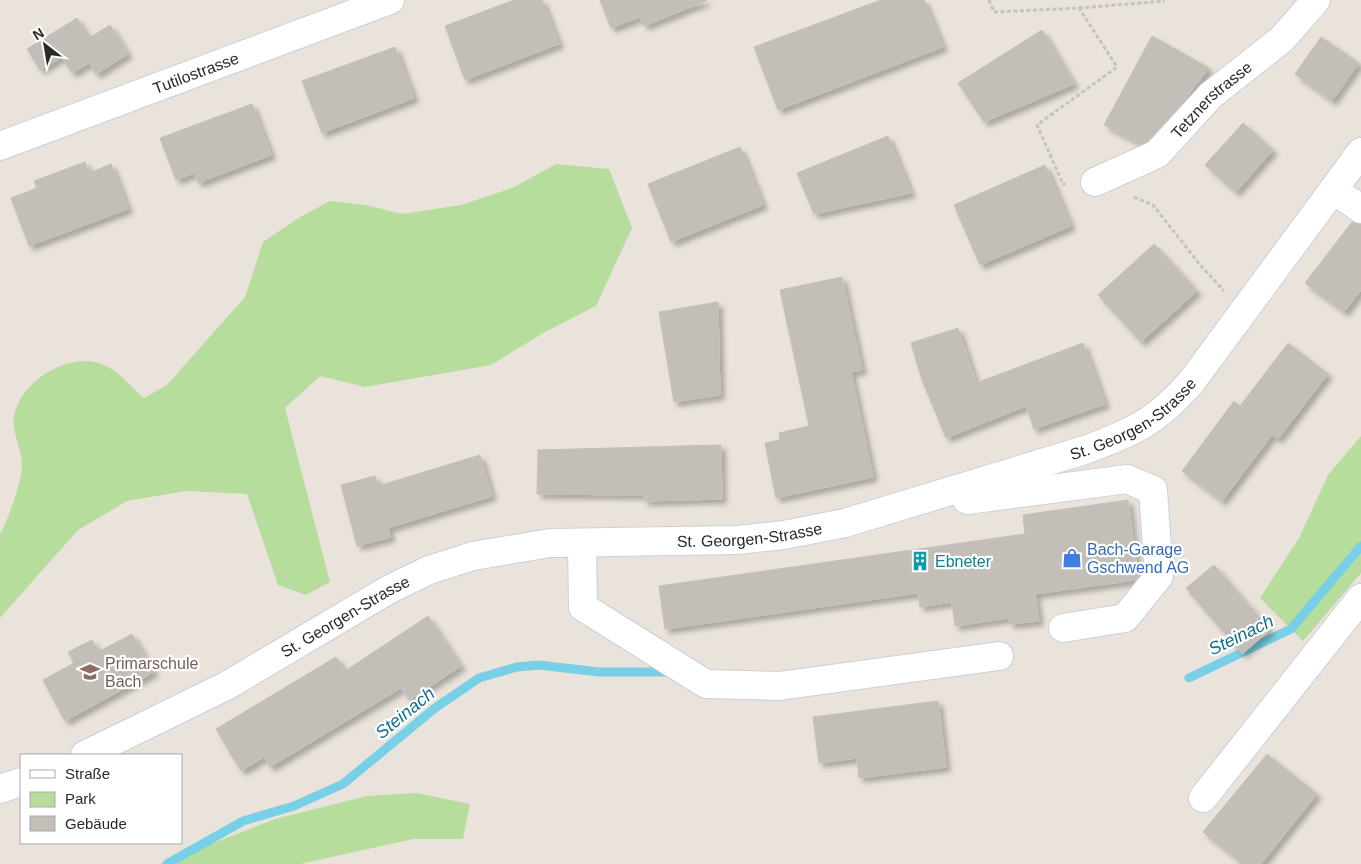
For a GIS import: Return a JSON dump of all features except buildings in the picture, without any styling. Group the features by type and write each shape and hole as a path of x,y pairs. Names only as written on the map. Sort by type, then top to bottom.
{"street":[{"name":"Tutilostrasse","path":"0,146 390,0"},
{"name":"Tetznerstrasse","path":"1095,182 1156,154 1211,96 1282,39 1316,0"},
{"name":"St. Georgen-Strasse","path":"87,754 228,685 388,590 429,570 473,556 511,548 550,543 738,540 784,535 845,523 1116,439 1143,426 1162,412 1192,381 1361,152"},
{"path":"1334,190 1361,209"},
{"path":"963,487 967,500 1127,479 1153,490 1160,576 1125,618 1064,628"},
{"path":"582,543 584,607 706,684 779,686 999,656"},
{"path":"1203,798 1361,598"},
{"path":"0,789 20,782"}],"path":[{"path":"989,0 994,12 1165,1"},
{"path":"1062,181 1037,124 1118,66 1079,8"},
{"path":"1126,194 1153,205 1201,266 1230,298"}],"green space":[{"path":"556,164 609,169 632,228 596,306 545,332 491,365 365,387 320,376 285,408 330,582 306,595 278,585 247,494 186,491 127,501 78,530 0,618 0,534 14,500 22,465 13,422 14,416 18,404 25,393 45,374 57,367 70,363 95,362 109,367 144,398 167,385 245,297 263,242 300,217 330,201 366,205 402,214 461,205 512,188"},
{"path":"1361,436 1361,573 1303,641 1260,598 1299,538 1328,475"},
{"path":"417,793 470,804 463,839 413,839 300,864 160,864 275,819 367,796"}],"waterway":[{"name":"Steinach","path":"1189,678 1291,629 1361,546"},
{"name":"Steinach","path":"167,864 243,821 294,806 343,784 435,708 479,678 517,667 539,665 599,672 673,672"}],"place":[{"name":"Bach-Garage Gschwend AG","path":"1072,558"},
{"name":"Ebneter","path":"920,561"},
{"name":"Primarschule Bach","path":"90,672"}]}
